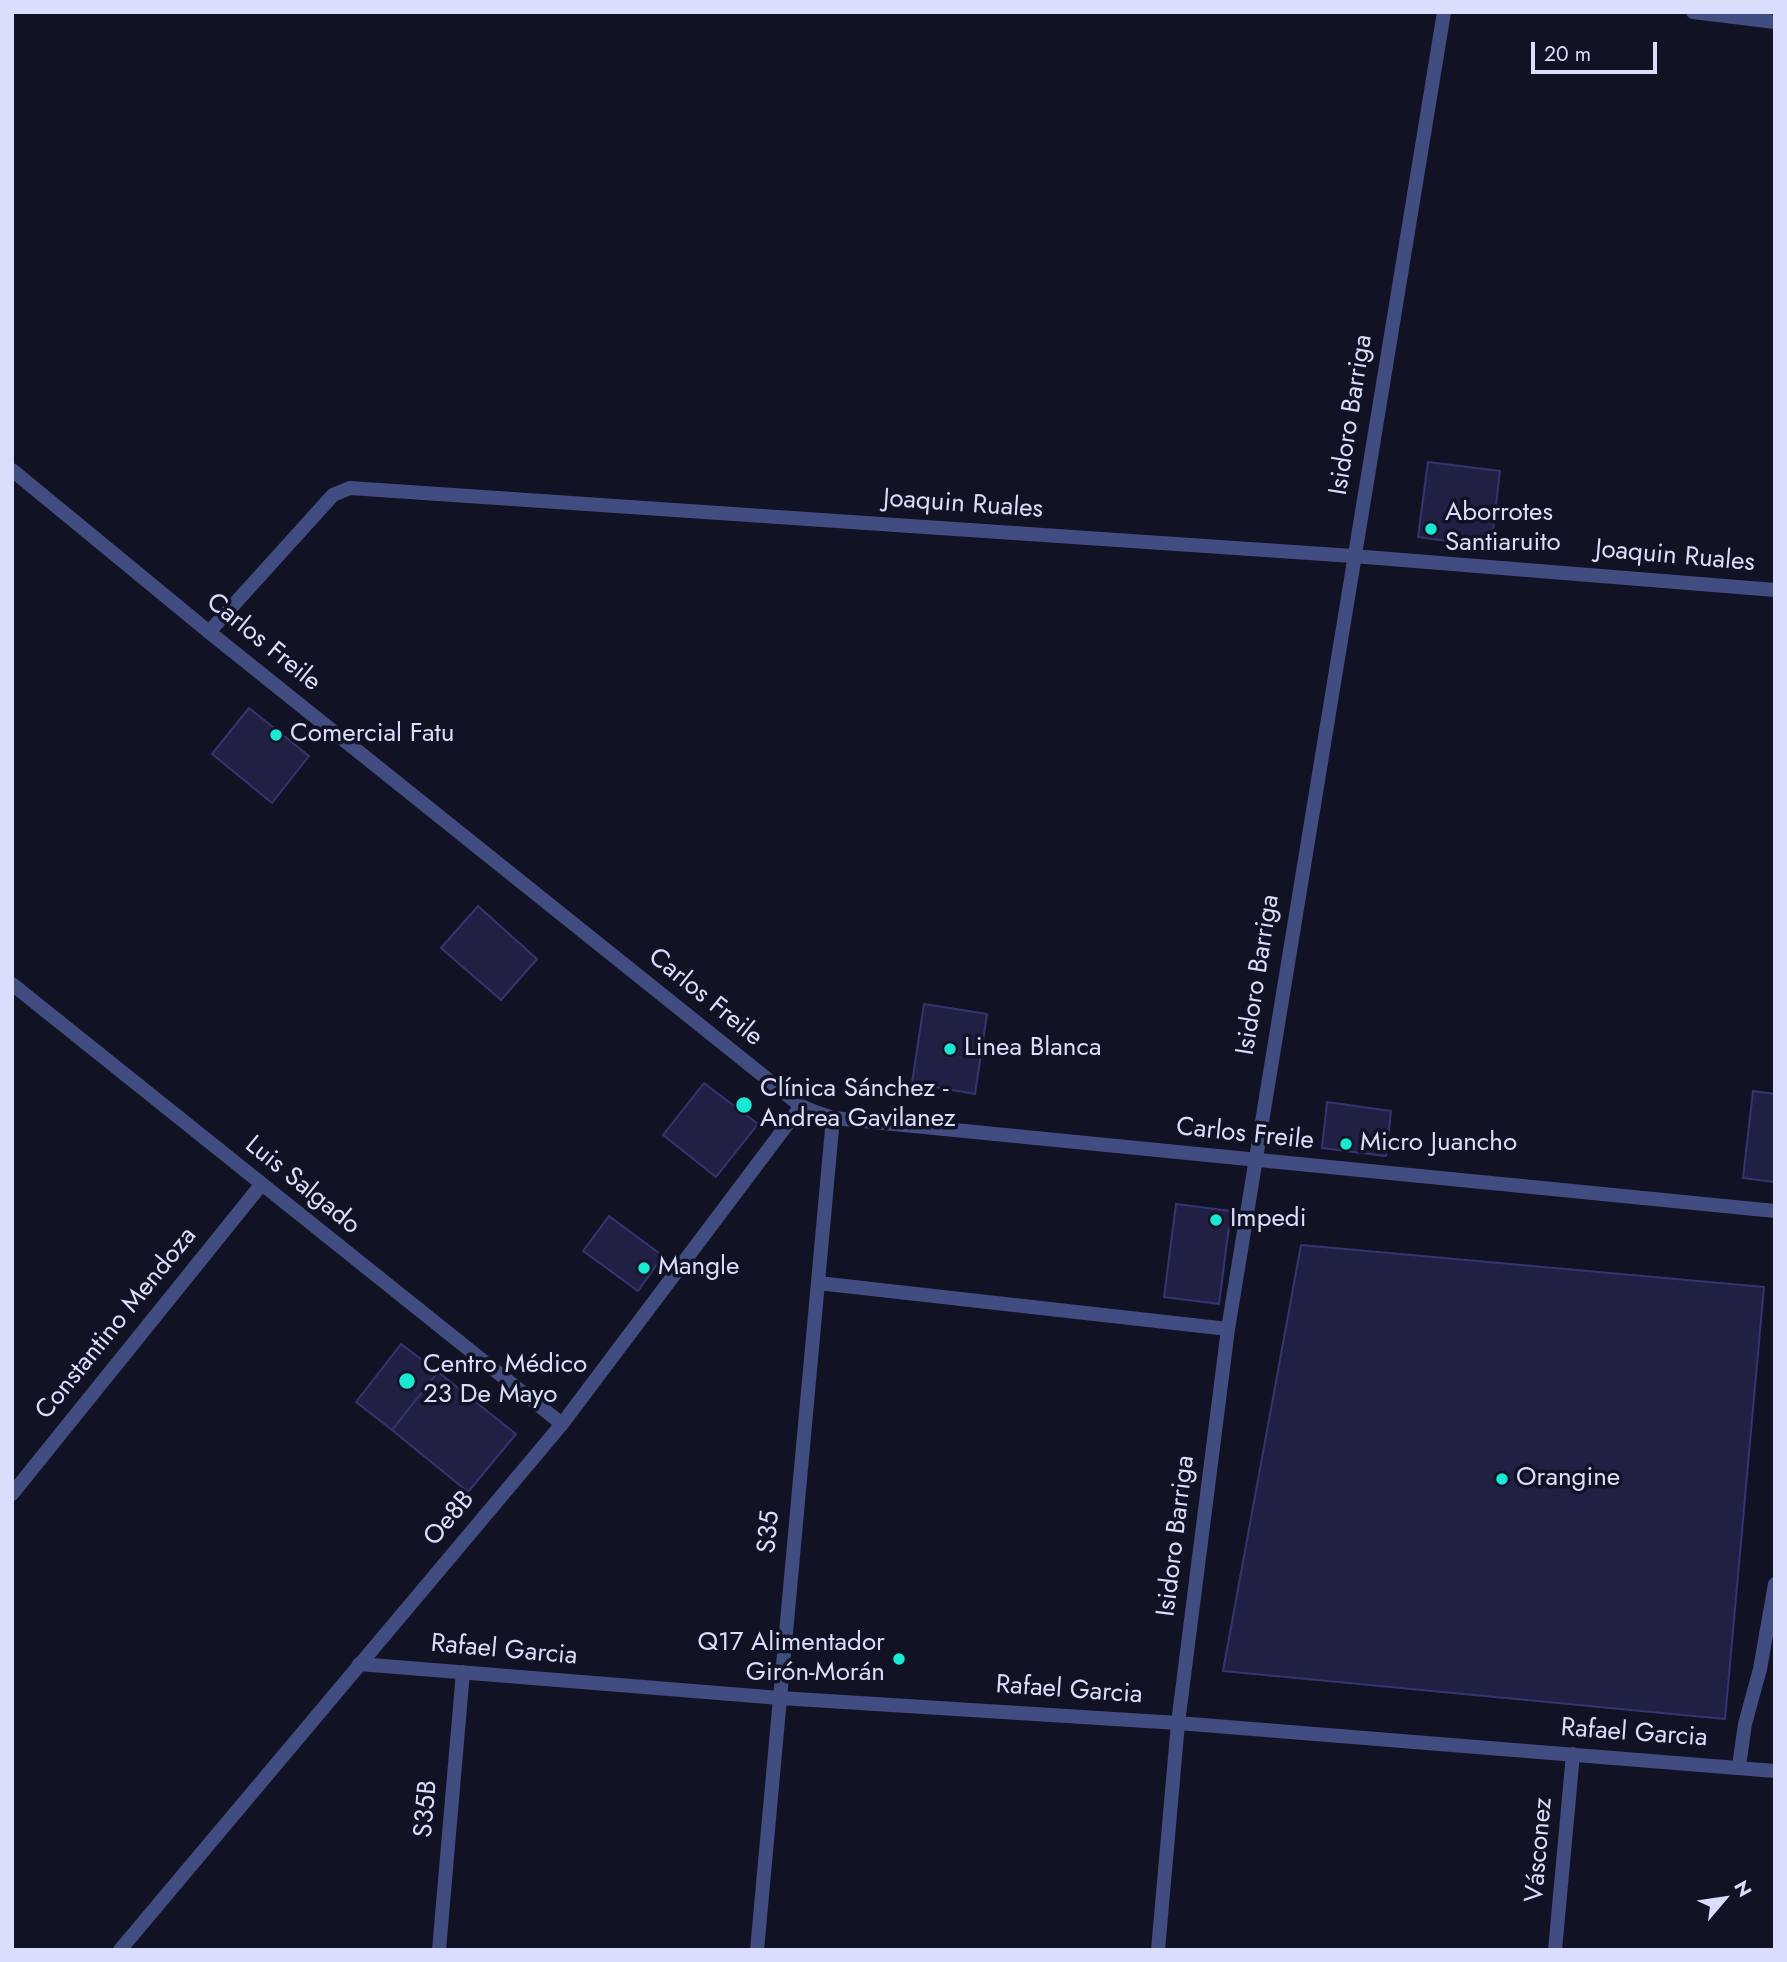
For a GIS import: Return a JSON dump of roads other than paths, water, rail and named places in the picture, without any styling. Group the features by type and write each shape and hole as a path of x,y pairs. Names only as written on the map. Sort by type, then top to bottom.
{"street":[{"name":"Isidoro Barriga","path":"1157,1950 1178,1723 1228,1329 1253,1161 1444,12"},
{"path":"1693,12 1775,22"},
{"name":"Carlos Freile","path":"12,470 209,632 801,1106 833,1118 1775,1211"},
{"name":"Joaquin Ruales","path":"209,632 332,495 350,488 1353,556 1775,590"},
{"name":"Luis Salgado","path":"12,984 562,1424"},
{"name":"Oe8B","path":"120,1950 562,1424 801,1106"},
{"name":"S35","path":"757,1950 833,1118"},
{"name":"Constantino Mendoza","path":"12,1494 261,1185"},
{"path":"818,1283 1228,1329"},
{"path":"1739,1766 1775,1584"},
{"name":"Rafael Garcia","path":"359,1664 780,1698 1178,1723 1775,1771"},
{"name":"S35B","path":"439,1950 463,1672"},
{"name":"Vásconez","path":"1555,1950 1573,1754"}],"place":[{"name":"Aborrotes Santiaruito","path":"1431,529"},
{"name":"Comercial Fatu","path":"276,735"},
{"name":"Linea Blanca","path":"950,1049"},
{"name":"Clínica Sánchez - Andrea Gavilanez","path":"744,1105"},
{"name":"Micro Juancho","path":"1346,1144"},
{"name":"Impedi","path":"1216,1220"},
{"name":"Mangle","path":"644,1268"},
{"name":"Centro Médico 23 De Mayo","path":"407,1381"},
{"name":"Orangine","path":"1502,1479"},
{"name":"Q17 Alimentador Girón-Morán","path":"899,1659"}]}
